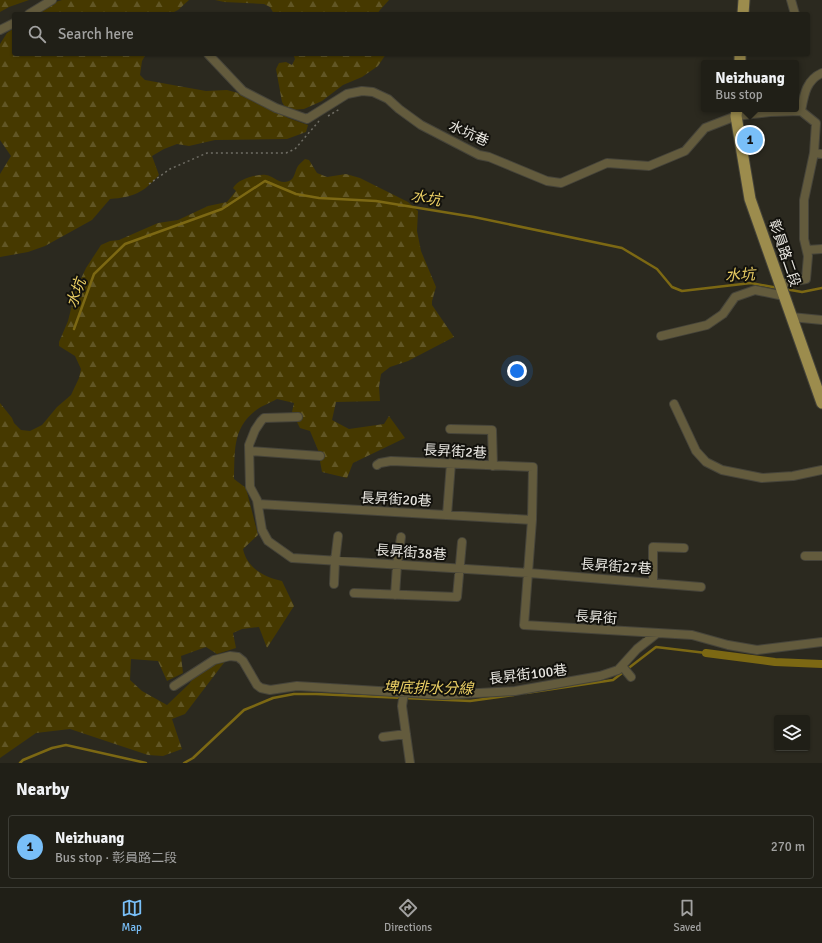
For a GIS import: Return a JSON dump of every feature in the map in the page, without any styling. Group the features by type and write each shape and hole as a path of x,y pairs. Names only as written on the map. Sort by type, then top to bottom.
{"main road":[{"path":"743,12 744,0"},
{"name":"彰員路二段","path":"737,112 750,199 822,403"}],"street":[{"path":"32,12 52,0"},
{"path":"791,0 795,12"},
{"path":"0,30 12,24"},
{"name":"水坑巷","path":"210,56 243,91 276,108 308,119 347,94 362,91 374,92 388,99 421,125 479,155 489,157 547,180 561,183 607,163 649,166 685,151 705,128 737,112"},
{"path":"780,284 806,279 807,250 804,239 804,200 818,154 816,123 801,111 804,90 814,76 822,73"},
{"path":"737,112 770,112"},
{"path":"807,250 822,249"},
{"path":"661,336 707,325 723,314 735,297 748,292 755,290 784,296"},
{"path":"791,317 822,320"},
{"path":"674,404 696,451 706,462 722,470 762,478 793,476 822,470"},
{"path":"258,504 250,487 249,445 264,418 298,417"},
{"path":"450,429 492,430 493,466"},
{"path":"250,451 320,456"},
{"name":"長昇街2巷","path":"377,465 391,461 533,467"},
{"path":"447,515 451,464"},
{"name":"長昇街","path":"533,467 532,520 524,626 692,635 728,645 757,650 822,642"},
{"name":"長昇街20巷","path":"258,504 532,520"},
{"name":"長昇街38巷","path":"258,504 262,530 268,541 292,558 528,573"},
{"path":"334,584 338,536"},
{"path":"396,595 397,565 401,537"},
{"path":"354,593 457,597 462,542"},
{"path":"653,582 654,547 684,548"},
{"path":"805,556 822,556"},
{"name":"長昇街27巷","path":"528,573 700,587"},
{"name":"長昇街100巷","path":"174,686 214,660 230,656 238,657 243,661 256,684 261,688 270,690 297,686 444,695 515,691 600,676 618,670 637,649 656,634"},
{"path":"622,666 632,676"},
{"path":"404,693 402,706 410,763"},
{"path":"383,737 406,734"}],"path":[{"path":"325,118 341,107"},
{"path":"149,184 170,169 207,153 286,153 295,149 320,121"}],"green space":[{"path":"0,0 29,0 0,12"},
{"path":"62,0 189,0 174,12 35,12 43,6"},
{"path":"215,0 389,0 378,12 273,12 270,7 264,4 224,2"},
{"path":"12,29 12,56 145,56 142,61 140,75 145,80 206,91 227,90 253,97 266,102 288,118 308,125 306,132 287,139 215,140 189,146 177,144 164,149 152,156 159,175 143,190 126,197 110,199 92,220 45,246 28,252 0,257 0,174 11,156 0,140 0,44 7,33"},
{"path":"294,56 385,56 378,66 362,77 343,85 322,101 304,109 291,110 285,107 282,102 276,69 279,63 286,62 292,65 295,59"},
{"path":"305,159 309,160 317,173 327,177 346,174 360,178 408,202 418,211 417,231 421,251 436,287 432,305 454,337 408,361 390,367 381,374 379,387 380,401 336,402 332,420 349,429 384,424 389,416 405,438 353,463 347,478 322,472 318,450 310,431 300,428 292,412 294,403 277,399 255,411 242,426 236,442 235,451 234,479 246,488 258,535 243,549 248,561 257,571 282,581 294,606 267,648 259,627 242,629 233,633 236,648 217,654 206,647 181,656 183,673 167,681 158,661 131,659 130,680 142,691 167,705 189,684 200,669 226,660 185,714 172,719 182,749 163,756 148,755 70,729 36,733 0,758 0,403 12,418 14,423 21,430 30,431 42,425 57,407 71,395 79,378 81,369 75,356 59,346 59,342 68,321 76,289 86,268 101,245 110,241 119,240 158,223 178,220 208,206 227,202 236,191 233,188 235,185 248,178 257,175 266,175 282,182 289,181 294,176 298,166"}],"waterway":[{"name":"水坑","path":"74,329 94,274 125,244 222,209 265,181 296,194 319,198 376,201 474,217 622,248 657,269 672,287 682,291 751,283 778,288"},
{"name":"水坑","path":"785,289 802,292 822,288"},
{"name":"埤底排水分線","path":"526,693 613,680 656,647 706,653"},
{"path":"706,653 775,662 822,664"},
{"name":"埤底排水分線","path":"184,763 193,758 244,710 273,698 294,694 316,694 470,701 514,695"},
{"name":"埤底排水分線","path":"20,763 23,760 52,748 66,745 146,763"}],"place":[{"name":"Neizhuang","path":"750,140"}]}
